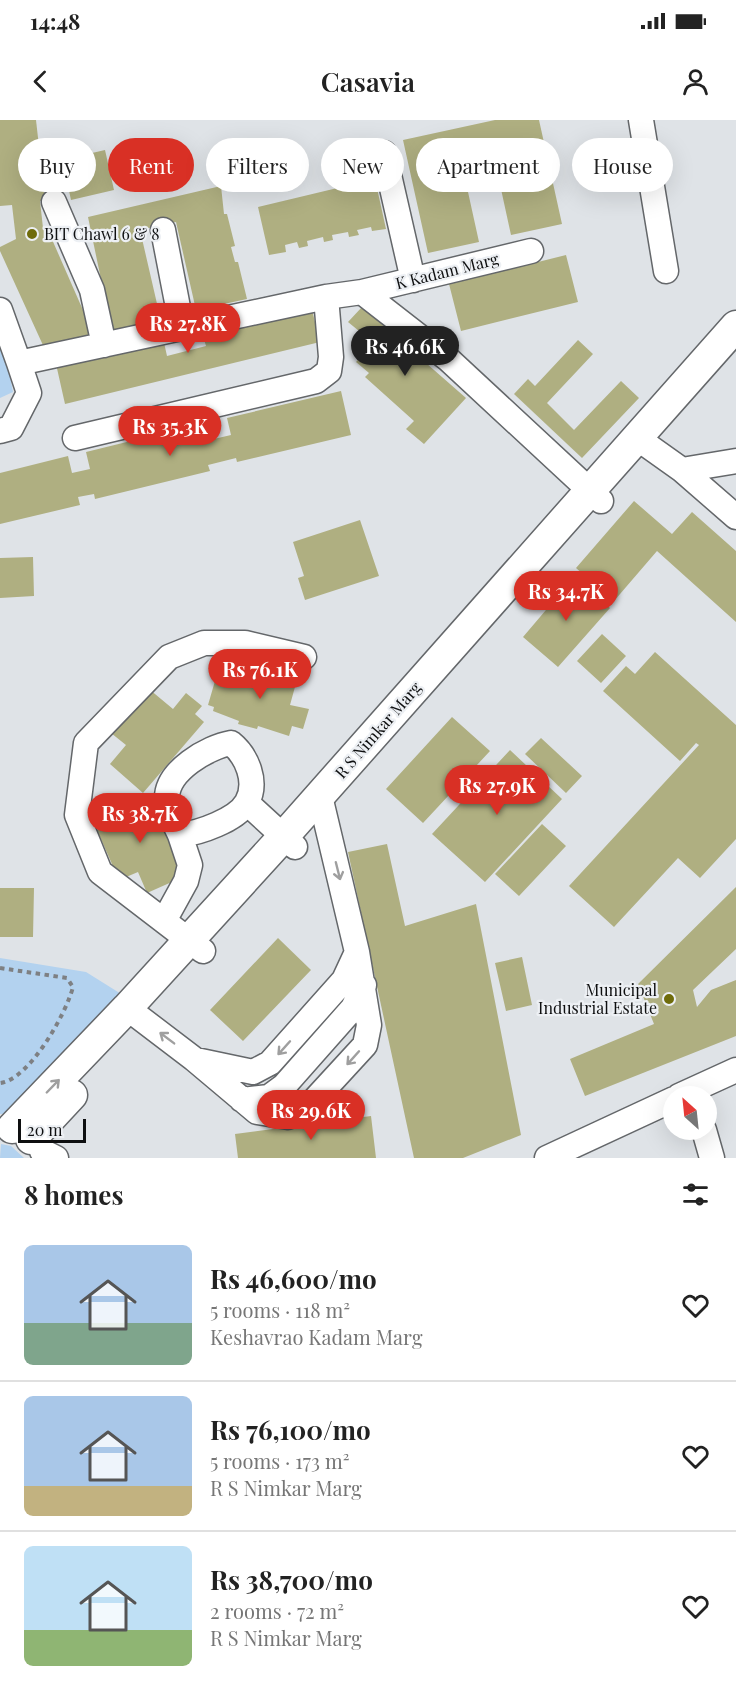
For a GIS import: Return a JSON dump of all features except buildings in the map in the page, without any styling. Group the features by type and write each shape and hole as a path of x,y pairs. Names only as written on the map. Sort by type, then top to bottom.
{"main road":[{"name":"R S Nimkar Marg","path":"643,442 736,326"},
{"name":"R S Nimkar Marg","path":"31,1143 135,1014 290,842 595,495 643,442 736,349"}],"street":[{"path":"641,120 666,271"},
{"path":"393,192 413,280"},
{"path":"54,202 92,290 104,345"},
{"path":"163,230 182,328"},
{"name":"K Kadam Marg","path":"19,363 326,297 362,292 531,251"},
{"path":"362,292 448,359 595,495"},
{"path":"75,438 316,381 329,371 331,357 326,297"},
{"path":"0,310 29,393 10,428 0,431"},
{"path":"643,442 682,470 736,517"},
{"path":"682,470 736,461"},
{"path":"196,946 100,872 77,815 86,743 169,657 204,643 244,643 304,657"},
{"path":"164,921 186,881 190,865 167,798 173,782 196,755 231,742 243,753 251,785 247,803 229,818 200,833 180,835"},
{"path":"247,803 290,842"},
{"path":"135,1014 194,1059 257,1112 288,1117 308,1107 365,1044 369,1024 364,985 322,805"},
{"path":"194,1059 253,1072 270,1063 344,980 357,952"},
{"path":"242,1100 269,1097 284,1086 353,1008 364,985"},
{"path":"705,1086 736,1070"},
{"path":"547,1158 663,1106"},
{"path":"707,1140 712,1158"}],"path":[{"path":"0,969 67,978 73,987 69,1003 23,1073 8,1082 0,1083"}],"shaded area":[{"path":"0,346 5,351 13,392 0,398"},
{"path":"0,958 86,972 126,997 19,1113 0,1114"},
{"path":"1,1144 11,1146 24,1158 0,1158"}],"place":[{"name":"BIT Chawl 6 & 8","path":"32,234"},
{"name":"Municipal Industrial Estate","path":"669,999"}]}
